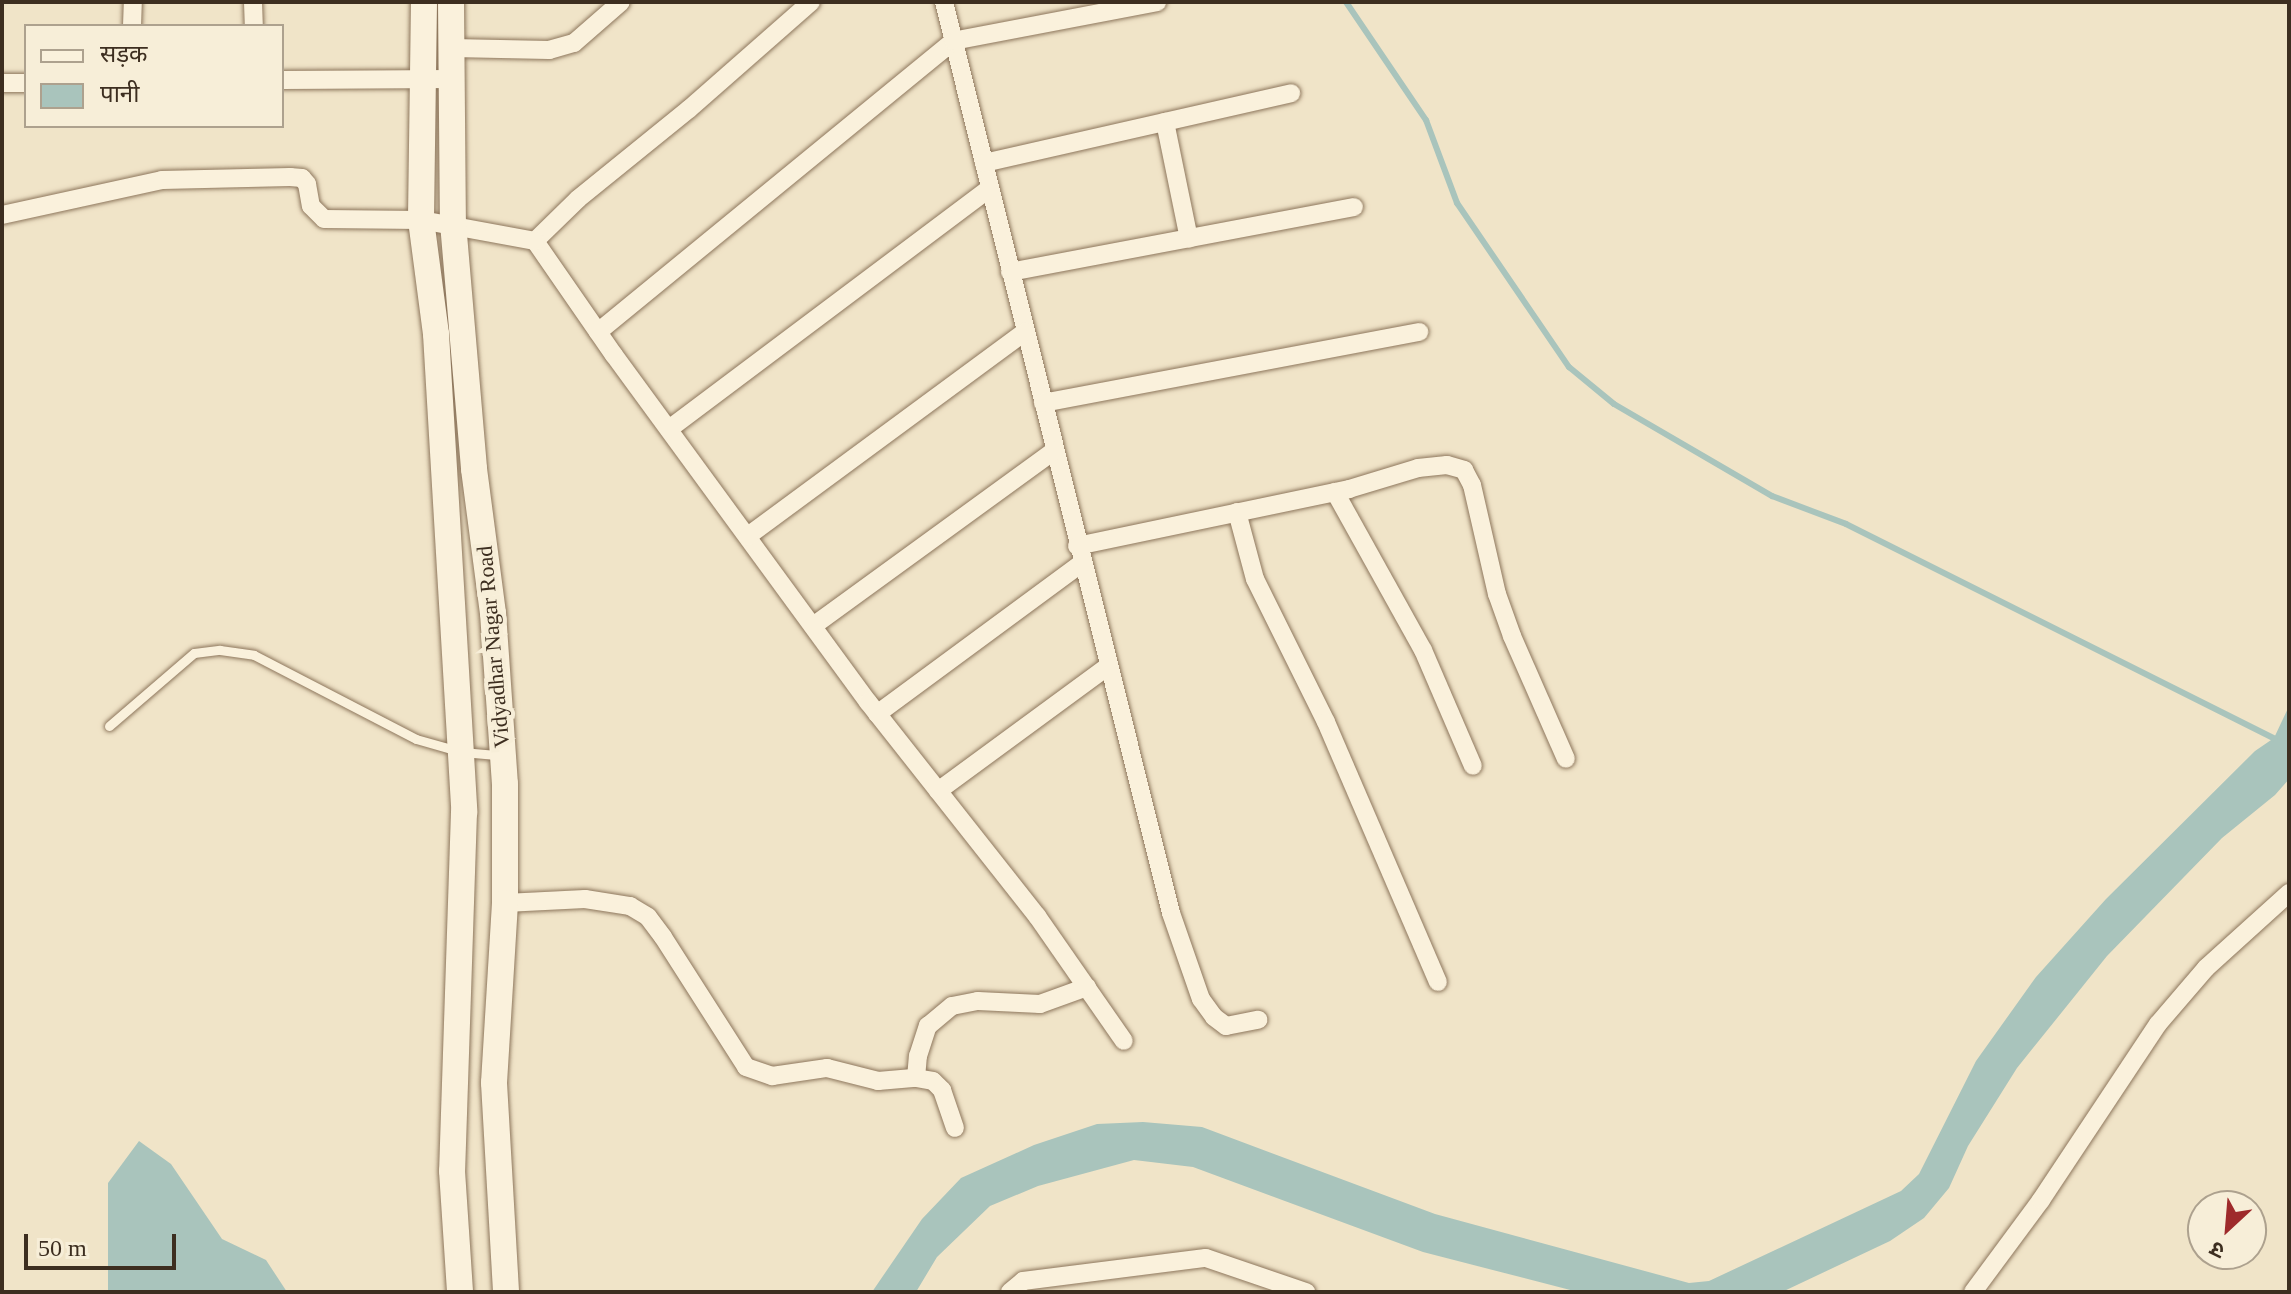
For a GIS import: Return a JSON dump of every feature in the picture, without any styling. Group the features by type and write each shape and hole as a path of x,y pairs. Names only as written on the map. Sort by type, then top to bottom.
{"main road":[{"name":"Vidyadhar Nagar Road","path":"424,2 421,220 436,334 464,812 452,1171 460,1292"},
{"name":"Vidyadhar Nagar Road","path":"451,2 453,223 474,469 493,613 503,755 505,903 494,1083 506,1292"}],"street":[{"path":"132,24 133,2"},
{"path":"253,2 254,24"},
{"path":"452,48 549,50 574,43 621,2"},
{"path":"535,241 578,199 689,109 811,2"},
{"path":"944,2 1107,667 1171,913 1201,999 1226,1026 1258,1020"},
{"path":"598,332 953,41 1157,2"},
{"path":"284,80 452,79"},
{"path":"2,83 24,83"},
{"path":"984,163 1291,93"},
{"path":"1165,122 1189,239"},
{"path":"2,215 162,180 290,177 302,178 307,184 311,206 324,219 453,223 535,241 877,714 1037,916 1124,1041"},
{"path":"669,429 990,188"},
{"path":"1010,272 1354,207"},
{"path":"748,536 1025,332"},
{"path":"1043,403 1419,332"},
{"path":"813,626 1054,451"},
{"path":"877,714 1080,554 1237,512 1335,492 1418,468 1447,465 1464,470 1472,485 1497,594 1566,759"},
{"path":"1335,492 1423,650 1473,766"},
{"path":"1237,512 1255,579 1326,722 1438,982"},
{"path":"938,791 1107,667"},
{"path":"1973,1292 2041,1200 2158,1024 2206,968 2289,893"},
{"path":"505,903 585,899 630,906 648,917 738,1057 758,1074 772,1076 827,1068 878,1081 916,1078 933,1081 942,1090 955,1128"},
{"path":"916,1078 918,1056 928,1026 952,1006 978,1001 1040,1004 1060,1000 1087,987"},
{"path":"1010,1292 1023,1281 1206,1258 1306,1292"},
{"path":"1109,1272 1112,1292"}],"lane":[{"path":"109,726 194,653 220,650 254,655 416,739 462,752 503,755"}],"water":[{"path":"2289,706 2289,779 2275,795 2222,838 2107,956 2017,1068 1968,1146 1949,1188 1924,1218 1890,1241 1782,1292 1578,1292 1423,1252 1193,1167 1134,1160 1038,1186 990,1206 937,1257 916,1292 872,1292 922,1219 961,1178 1034,1145 1097,1124 1143,1122 1202,1127 1435,1214 1689,1283 1709,1281 1901,1191 1919,1174 1976,1061 2036,977 2106,899 2255,751 2274,738"},
{"path":"139,1141 171,1164 222,1239 266,1260 287,1292 108,1292 108,1183"}],"waterway":[{"path":"1346,2 1426,120 1457,203 1569,367 1614,404 1772,496 1846,524 2274,738"}]}
